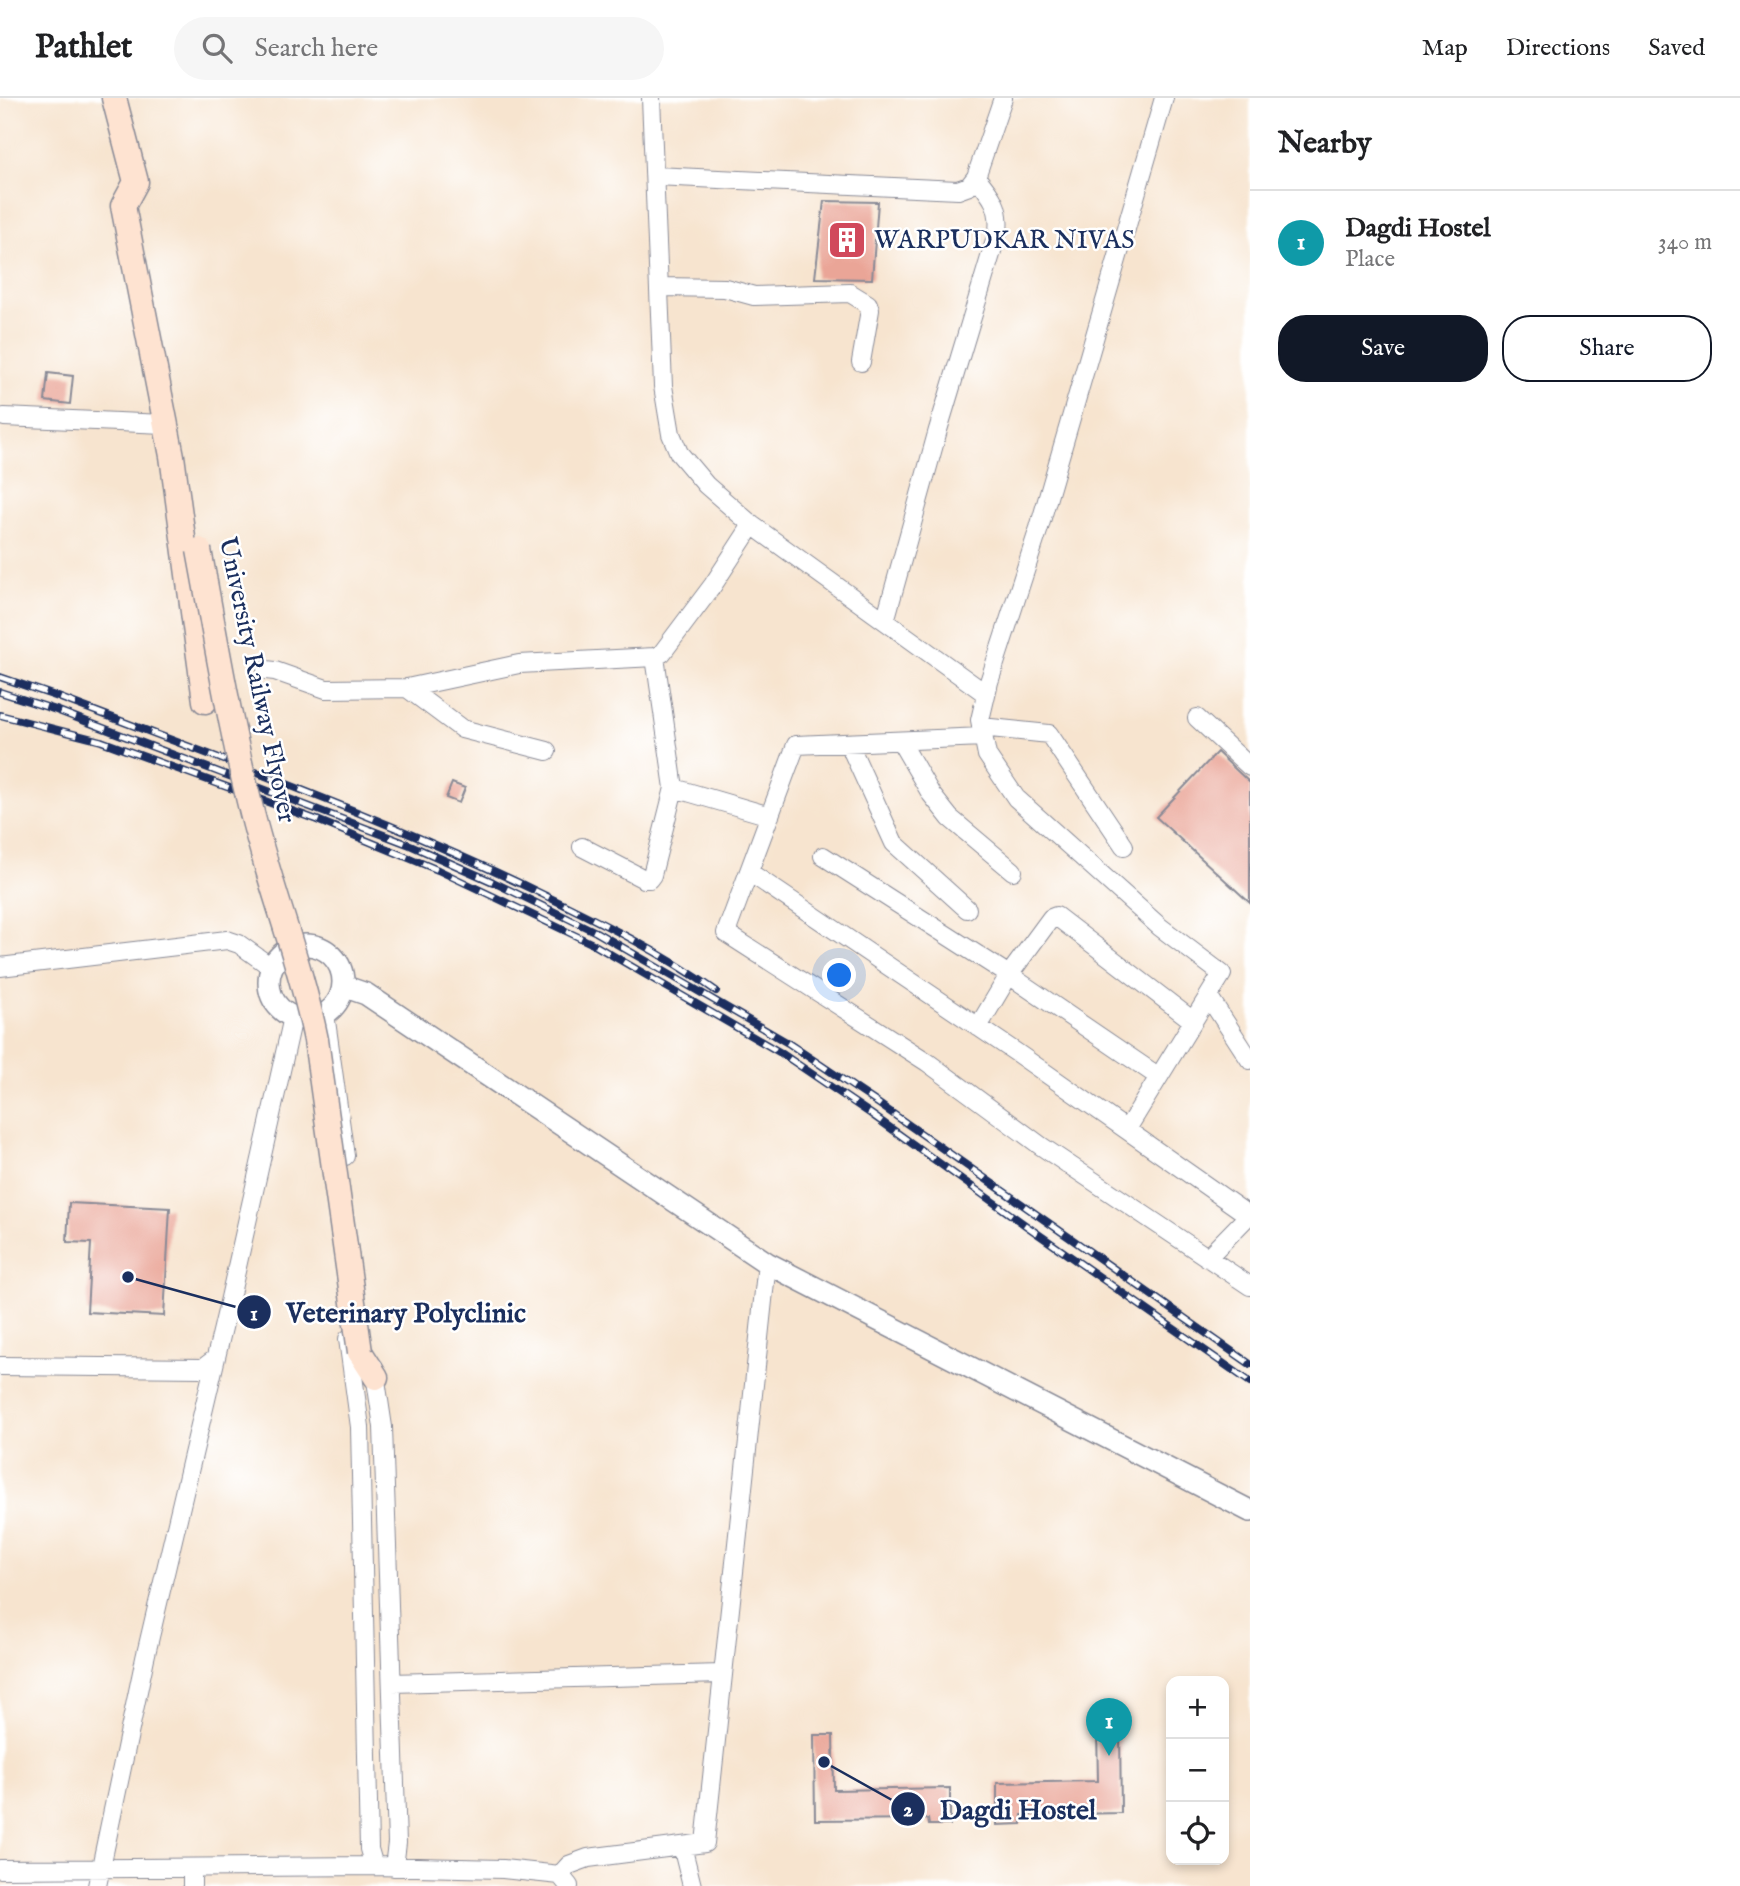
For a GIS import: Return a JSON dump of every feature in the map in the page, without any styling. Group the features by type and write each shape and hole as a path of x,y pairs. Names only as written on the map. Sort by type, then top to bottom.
{"main road":[{"name":"University Railway Flyover","path":"114,98 136,182 233,733 250,806 307,996 316,1040 365,1379"},
{"path":"136,182 123,205 172,456 205,701"}],"street":[{"path":"651,98 663,386 671,434 679,453 706,485 752,525 986,694"},
{"path":"655,176 958,190 969,186 976,177 1003,98"},
{"path":"1127,1129 1222,974 1160,928 1016,798 986,755 980,719 1039,528 1164,98"},
{"path":"885,621 938,430 998,231 999,219 994,199 976,177"},
{"path":"660,287 725,288 754,296 854,293 868,304 870,310 861,362"},
{"path":"4,417 164,424"},
{"path":"265,670 326,689 407,688 519,664 655,657 662,653 752,525"},
{"path":"582,847 644,879 649,879 652,875 674,788 655,657"},
{"path":"407,688 462,729 547,751"},
{"path":"1197,718 1250,767"},
{"path":"1124,846 1049,734 982,732 901,741 796,745 726,933 927,1062 1041,1146 1250,1286"},
{"path":"901,741 931,794 950,818 1013,871"},
{"path":"849,744 894,842 967,909"},
{"path":"674,788 770,816"},
{"path":"823,856 1009,975 1159,1077"},
{"path":"749,872 1249,1214 1207,1258"},
{"path":"978,1027 1009,975 1051,918 1056,916 1193,1021"},
{"path":"0,967 227,940 239,944 271,967"},
{"path":"313,945 324,949 339,965 343,986 334,1006 325,1014 298,1018 275,1003 268,982 271,967 282,953 291,947 313,945"},
{"path":"343,986 366,994 767,1263 1250,1511"},
{"path":"1209,997 1250,1060"},
{"path":"325,1014 365,1379 360,1427 369,1849 374,1866"},
{"path":"97,1886 145,1658 298,1018"},
{"path":"298,1018 365,1379 383,1427 397,1843 394,1867"},
{"path":"0,1869 99,1867 192,1877 374,1866 503,1869 565,1881 569,1865 588,1858 705,1843 767,1263"},
{"path":"0,1366 203,1368 215,1359"},
{"path":"392,1683 722,1674"},
{"path":"682,1846 692,1886"}],"building":[{"name":"WARPUDKAR NIVAS","path":"824,201 878,202 872,279 815,278"},
{"path":"48,373 73,376 70,404 45,401"},
{"path":"1217,752 1250,783 1250,903 1156,817"},
{"path":"452,783 465,788 459,803 446,798"},
{"path":"69,1203 170,1208 164,1316 87,1312 91,1243 67,1242"},
{"path":"1097,1730 1120,1730 1121,1813 1022,1815 1022,1824 997,1825 997,1783 1098,1781"},
{"path":"814,1735 833,1735 834,1790 950,1788 950,1825 929,1825 928,1819 815,1820"}],"railway":[{"path":"0,677 241,766 422,839 608,926 674,963 716,991"},
{"path":"0,692 56,710 410,845 596,932 788,1043 1250,1364"},
{"path":"0,715 101,741 317,820 438,870 591,943 781,1053 1250,1382"}],"place":[{"name":"WARPUDKAR NIVAS","path":"847,240"},
{"name":"Veterinary Polyclinic","path":"128,1277"},
{"name":"Dagdi Hostel","path":"1109,1756"},
{"name":"Dagdi Hostel","path":"824,1762"}]}
